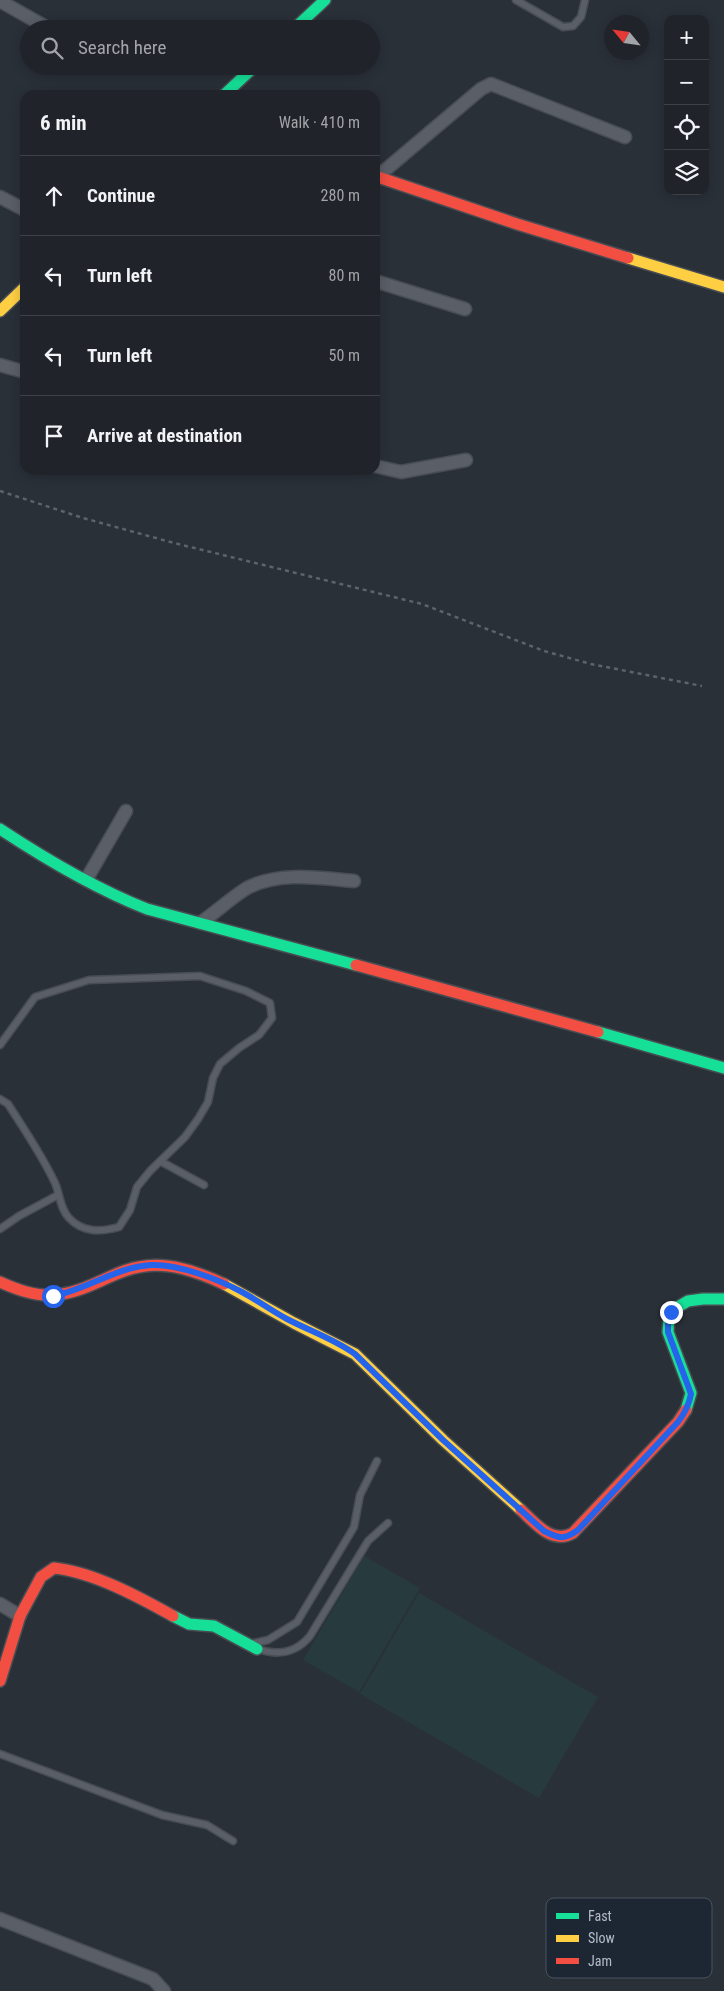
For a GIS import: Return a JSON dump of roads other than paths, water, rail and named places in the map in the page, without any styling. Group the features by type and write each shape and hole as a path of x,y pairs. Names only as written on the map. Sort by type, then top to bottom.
{"street":[{"path":"0,1 34,20"},
{"path":"303,20 321,1"},
{"path":"229,90 245,75"},
{"path":"380,173 482,89 491,84 625,137"},
{"path":"380,177 517,224 724,286"},
{"path":"0,197 20,207"},
{"path":"380,283 465,309"},
{"path":"0,311 20,292"},
{"path":"0,365 20,371"},
{"path":"380,467 401,472 466,460"},
{"path":"86,880 126,811"},
{"path":"0,829 86,880 136,906 175,919 200,923 505,1005 724,1068"},
{"path":"200,923 248,888 273,879 308,876 354,881"},
{"path":"0,1282 20,1289 53,1296 68,1293 135,1267 152,1265 187,1271 218,1280 241,1291 301,1326 340,1343 355,1354 443,1440 544,1531 561,1538 568,1537 578,1530 678,1422 690,1403 691,1394 668,1332 671,1312 689,1302 724,1299"},
{"path":"0,1681 20,1616 40,1578 54,1568 63,1568 100,1581 142,1599 189,1624 214,1626 253,1646"},
{"path":"0,1604 20,1616"},
{"path":"0,1919 153,1979 164,1991"}],"lane":[{"path":"516,0 562,27 573,26 581,16 585,0"},
{"path":"0,1045 35,997 89,980 200,976 246,991 270,1003 272,1018 259,1035 239,1048 220,1064 213,1078 208,1102 198,1119 185,1137 160,1161 138,1187 130,1210 118,1227 101,1232 87,1230 69,1218 61,1204 55,1184 25,1131 8,1104 0,1099"},
{"path":"160,1161 204,1185"},
{"path":"0,1229 19,1216 58,1195"},
{"path":"253,1646 268,1640 297,1622 354,1527 360,1495 377,1461"},
{"path":"253,1646 266,1652 284,1652 294,1650 303,1644 310,1636 368,1541 388,1523"},
{"path":"0,1754 162,1815 207,1825 233,1841"}]}
